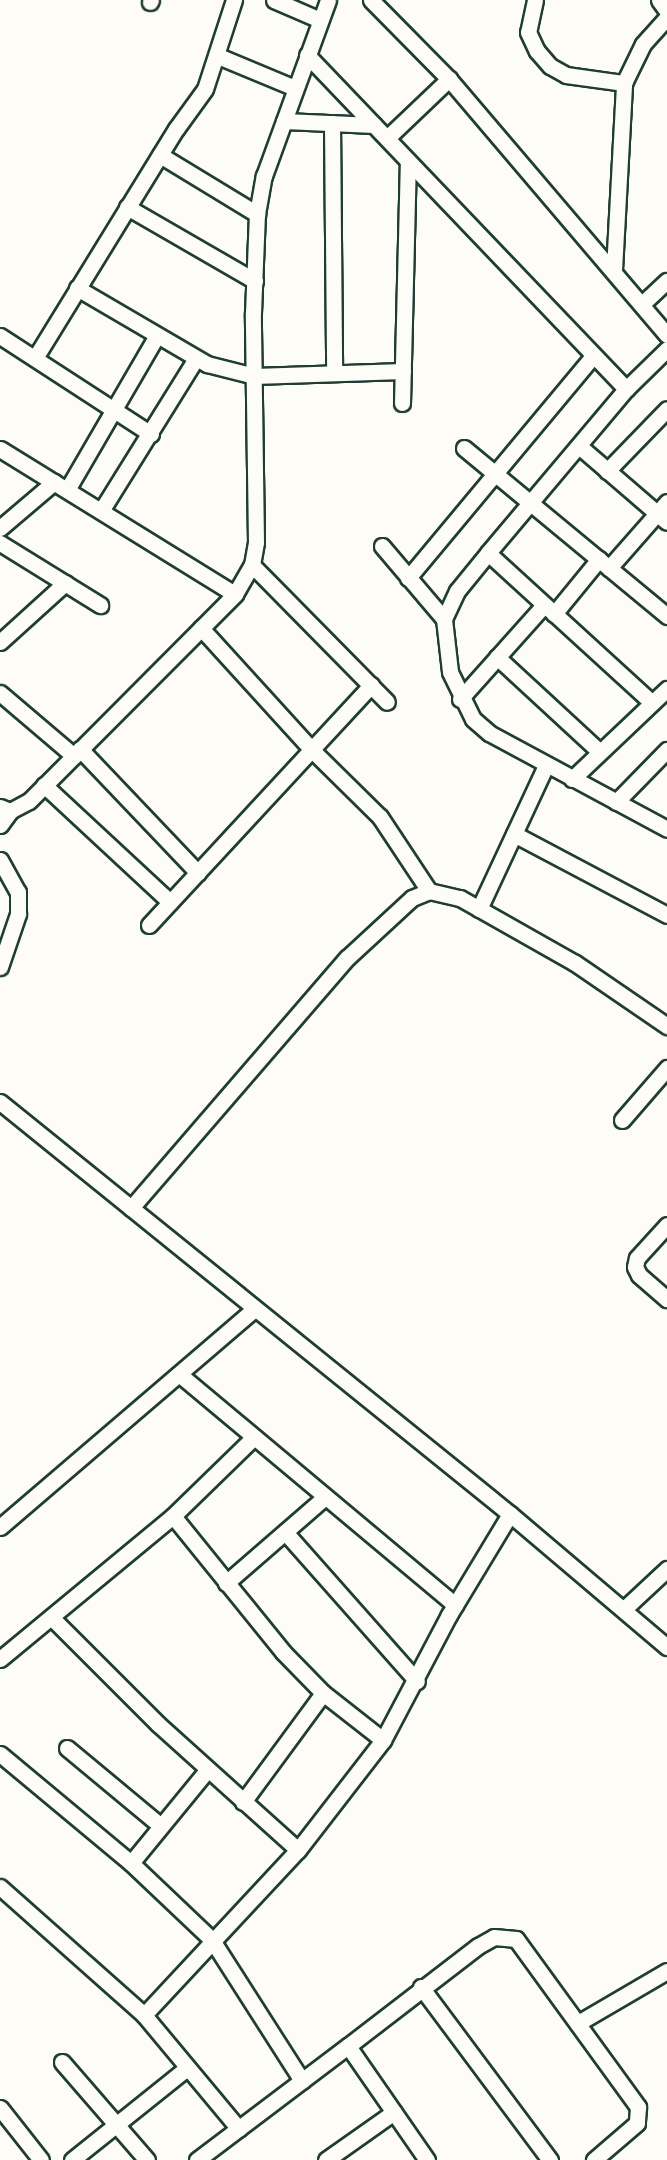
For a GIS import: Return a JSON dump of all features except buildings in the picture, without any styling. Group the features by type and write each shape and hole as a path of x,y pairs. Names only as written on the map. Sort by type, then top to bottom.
{"street":[{"path":"35,358 127,207 205,89 218,56 234,0"},
{"path":"274,0 320,20"},
{"path":"0,825 5,809 24,804 235,594 252,565 256,542 254,376 257,214 264,176 328,0"},
{"path":"371,0 449,79 614,270 667,336"},
{"path":"535,0 528,32 537,51 550,66 566,75 624,83"},
{"path":"659,0 667,11"},
{"path":"614,270 624,83 643,44 667,17"},
{"path":"307,55 592,357 626,389"},
{"path":"218,56 295,88"},
{"path":"387,138 449,79"},
{"path":"284,121 374,125"},
{"path":"332,123 334,373"},
{"path":"160,155 257,214"},
{"path":"402,403 408,160"},
{"path":"127,207 255,281"},
{"path":"642,304 667,281"},
{"path":"77,288 195,360 254,376 403,371"},
{"path":"0,336 151,434"},
{"path":"0,528 60,486 114,410 156,337"},
{"path":"667,349 626,389 488,553 457,591 444,619 450,672 460,699 473,719 489,733 667,829"},
{"path":"408,578 592,357"},
{"path":"101,511 195,360"},
{"path":"607,471 667,409"},
{"path":"460,699 497,657 549,609 664,512 607,471 579,446"},
{"path":"464,448 667,616"},
{"path":"0,449 235,594"},
{"path":"0,543 100,605"},
{"path":"382,546 444,619"},
{"path":"488,553 652,703"},
{"path":"252,565 387,702"},
{"path":"0,642 65,583"},
{"path":"201,628 313,751 380,817 429,891"},
{"path":"497,657 600,752"},
{"path":"148,925 313,751 371,685"},
{"path":"572,779 667,689"},
{"path":"0,693 77,752 198,873"},
{"path":"616,802 667,750"},
{"path":"479,909 546,765"},
{"path":"44,785 170,902"},
{"path":"514,834 667,915"},
{"path":"0,860 18,892 18,914 0,967"},
{"path":"130,1208 347,958 412,898 429,891 443,892 479,909 575,963 667,1026"},
{"path":"622,1120 667,1068"},
{"path":"0,1102 510,1514 667,1647"},
{"path":"667,1226 637,1258 635,1267 639,1275 667,1299"},
{"path":"0,1527 254,1309"},
{"path":"179,1374 455,1605"},
{"path":"0,1659 173,1516 253,1438"},
{"path":"226,1583 325,1497"},
{"path":"144,2015 298,1850 383,1740 417,1681 455,1605 510,1514"},
{"path":"173,1516 283,1653 323,1693 383,1740"},
{"path":"285,1532 417,1681"},
{"path":"624,1609 667,1569"},
{"path":"51,1617 207,1770 298,1850"},
{"path":"243,1802 323,1693"},
{"path":"67,1748 161,1826"},
{"path":"0,1754 131,1863 213,1940 302,2081"},
{"path":"131,1863 207,1770"},
{"path":"0,1887 144,2015 239,2128"},
{"path":"197,2160 348,2046 421,1987 478,1947 507,1936 516,1939 640,2110 637,2123 594,2160"},
{"path":"578,2023 667,1971"},
{"path":"421,1987 550,2160"},
{"path":"348,2046 427,2160"},
{"path":"62,2062 147,2160"},
{"path":"72,2160 187,2068"},
{"path":"0,2108 40,2160"},
{"path":"326,2160 394,2112"}]}
